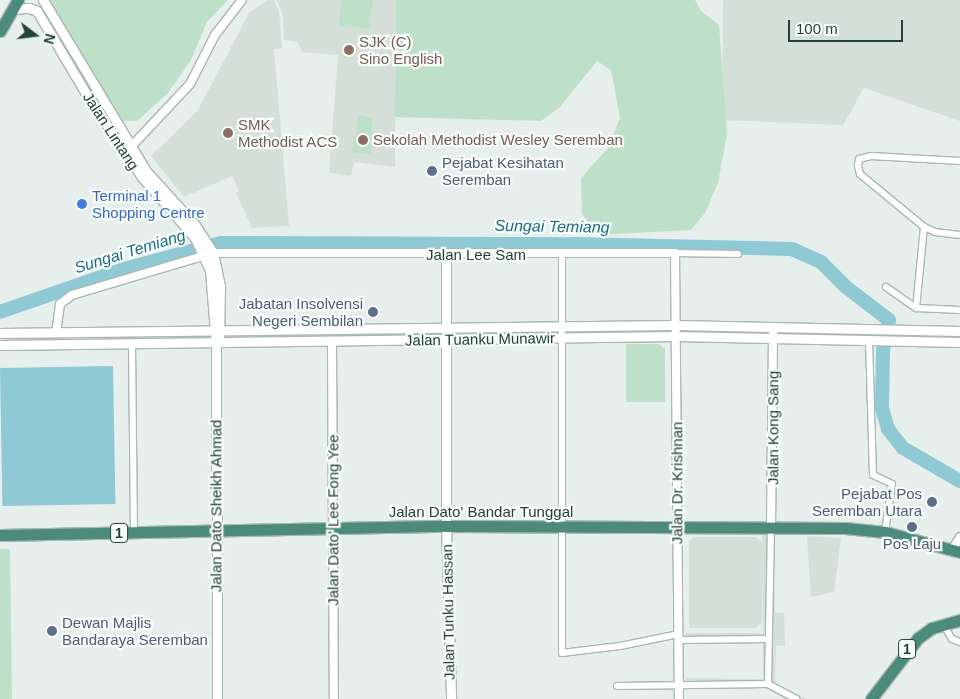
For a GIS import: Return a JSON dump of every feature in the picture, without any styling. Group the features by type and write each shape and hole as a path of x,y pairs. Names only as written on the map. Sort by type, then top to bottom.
{"highway":[{"path":"0,31 15,4"},
{"name":"Jalan Dato' Bandar Tunggal","path":"0,535 446,526 845,528 885,532 956,551"},
{"name":"1","path":"871,699 918,638 943,624 960,620"}],"main road":[{"name":"Jalan Lintang","path":"43,0 128,150"},
{"name":"Jalan Lintang","path":"15,4 37,11 128,150 198,236 207,251 217,332 216,344"},
{"path":"52,36 54,27 60,29"},
{"name":"Jalan Tunku Hassan","path":"446,255 446,526 451,699"},
{"name":"Jalan Tuanku Munawir","path":"0,333 217,332 676,325 960,331"},
{"name":"Jalan Tuanku Munawir","path":"0,345 216,344 676,336 960,342"},
{"name":"Jalan Dato Sheikh Ahmad","path":"216,344 217,699"}],"street":[{"path":"128,150 190,84 215,35 242,0"},
{"path":"960,161 871,156 859,159 860,174 924,227 935,232 960,235"},
{"path":"916,308 924,227"},
{"name":"Jalan Lee Sam","path":"56,333 60,304 72,295 207,251 446,255 675,253"},
{"path":"676,325 675,253 738,254"},
{"path":"562,255 562,653 679,637 770,639"},
{"path":"886,287 916,308 960,310"},
{"name":"Jalan Dr. Krishnan","path":"676,325 679,699"},
{"name":"Jalan Kong Sang","path":"771,528 773,327"},
{"path":"869,340 873,475 892,484 885,532"},
{"name":"Jalan Dato' Lee Fong Yee","path":"332,342 334,699"},
{"path":"132,344 134,532"},
{"path":"768,684 771,528"},
{"path":"956,551 960,537"},
{"path":"943,624 952,639 960,642"},
{"path":"617,686 768,684 796,699"}],"shaded area":[{"name":"SMK Methodist ACS","path":"268,0 274,0 279,11 282,48 274,49 289,226 252,228 236,193 239,191 232,176 184,197 151,156 198,110 249,13"},
{"path":"276,0 396,0 395,167 354,162 351,176 329,173 338,55 302,52 297,42 284,40 283,15"},
{"path":"723,0 960,0 960,121 864,88 843,125 722,120"},
{"path":"762,533 774,533 775,613 784,613 785,646 776,646 775,683 806,699 786,699 762,687 685,688 686,678 763,679 763,643 686,643 686,633 763,633"},
{"path":"807,536 841,538 834,592 811,597"},
{"path":"694,537 756,537 762,542 762,623 756,628 689,628 689,542"}],"green space":[{"path":"45,0 228,0 207,22 191,60 168,93 137,121 122,121"},
{"path":"342,0 373,0 369,29 339,25"},
{"path":"396,0 695,0 701,11 719,25 727,134 718,183 705,213 691,230 597,235 582,214 581,178 608,148 620,118 611,70 597,61 560,107 541,121 395,117"},
{"path":"359,115 372,118 371,154 352,153"},
{"path":"626,344 659,344 665,349 665,402 626,402"},
{"path":"0,549 10,549 12,699 0,699"}],"water":[{"path":"113,366 115,504 2,506 0,368"}],"waterway":[{"name":"Sungai Temiang","path":"0,312 124,269 221,243 573,244 792,249 821,262 846,287 889,320 883,351 882,408 888,429 903,448 960,481"}],"place":[{"name":"SJK (C) Sino English","path":"349,50"},
{"name":"SMK Methodist ACS","path":"228,133"},
{"name":"Sekolah Methodist Wesley Seremban","path":"363,140"},
{"name":"Pejabat Kesihatan Seremban","path":"432,171"},
{"name":"Terminal 1 Shopping Centre","path":"82,204"},
{"name":"Jabatan Insolvensi Negeri Sembilan","path":"373,312"},
{"name":"Pejabat Pos Seremban Utara","path":"932,502"},
{"name":"Pos Laju","path":"912,527"},
{"name":"Dewan Majlis Bandaraya Seremban","path":"52,631"}]}
